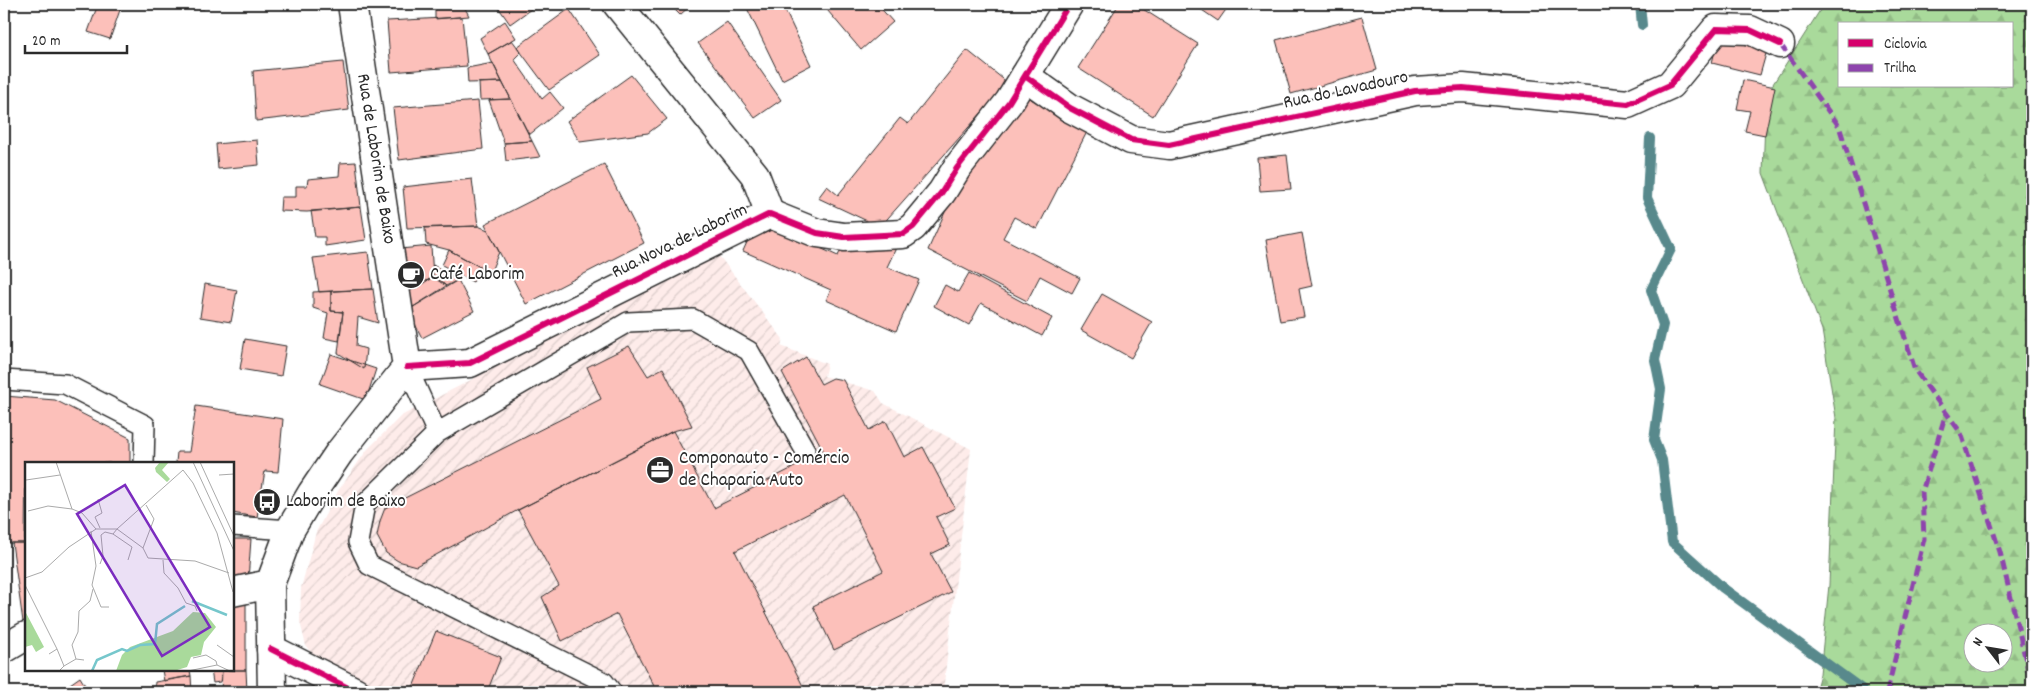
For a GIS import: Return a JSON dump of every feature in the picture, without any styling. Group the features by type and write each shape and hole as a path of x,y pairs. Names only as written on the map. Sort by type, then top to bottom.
{"street":[{"name":"Rua de Laborim de Baixo","path":"352,4 407,366"},
{"path":"617,4 755,175 770,214"},
{"name":"Rua Nova de Laborim","path":"407,366 470,362 770,214 817,233 844,237 902,234 913,227 942,192 957,168 1009,102 1069,4"},
{"name":"Rua do Lavadouro","path":"1025,76 1070,108 1131,140 1169,144 1414,91 1463,88 1628,104 1670,85 1716,29 1750,30 1780,44"},
{"path":"272,692 270,584 290,530 339,453 407,366"},
{"path":"234,592 270,584"},
{"path":"4,650 25,637"},
{"path":"271,649 356,692"}],"lane":[{"path":"612,692 604,682 369,565 358,542 365,504 437,433 628,322 693,319 749,351 805,450"},
{"path":"407,366 437,433"},
{"path":"4,380 64,384 145,425 144,462"},
{"path":"234,526 290,530"}],"shaded area":[{"name":"Componauto - Comércio de Chaparia Auto","path":"713,255 720,257 783,339 781,346 827,364 824,376 875,391 883,403 971,449 943,692 392,692 335,672 318,662 306,646 300,622 301,588 316,532 338,491 367,450 401,416"}],"green space":[{"path":"1824,4 2032,4 2032,692 1815,692 1820,674 1829,585 1836,418 1822,330 1763,173 1766,95"}],"building":[{"path":"98,4 122,4 110,39 88,32"},
{"path":"183,4 204,4 204,9 183,8"},
{"path":"435,4 463,4 469,16 435,19"},
{"path":"496,4 538,4 510,24"},
{"path":"669,4 692,4 680,15"},
{"path":"745,4 782,4 811,65 782,80"},
{"path":"822,4 877,4 893,22 861,50"},
{"path":"1119,4 1135,4 1198,44 1153,116 1078,68"},
{"path":"1193,4 1230,4 1218,21"},
{"path":"569,9 600,55 549,90 517,47"},
{"path":"462,17 467,66 391,72 387,21"},
{"path":"1362,17 1377,70 1291,94 1276,40"},
{"path":"505,21 516,38 488,54 480,38"},
{"path":"727,22 781,100 755,118 698,43"},
{"path":"1718,38 1767,50 1760,75 1712,63"},
{"path":"512,40 521,52 514,59 542,99 550,92 563,108 529,135 488,54"},
{"path":"967,50 1008,83 880,227 818,198 827,186 838,195 900,118 908,124"},
{"path":"343,62 349,110 256,121 253,71"},
{"path":"493,63 502,82 468,83 467,68"},
{"path":"631,75 667,119 648,133 580,142 567,121"},
{"path":"1743,80 1775,87 1765,135 1745,131 1750,111 1737,109"},
{"path":"502,82 511,99 480,100 479,83"},
{"path":"1024,95 1087,132 1037,229 1014,217 1003,238 1080,278 1072,293 1040,276 1027,301 928,250 963,172"},
{"path":"511,99 532,141 504,143 489,100"},
{"path":"478,101 483,149 399,160 393,108"},
{"path":"257,140 259,165 218,169 216,144"},
{"path":"532,141 540,157 506,161 504,143"},
{"path":"1287,155 1291,189 1260,191 1257,158"},
{"path":"356,162 361,207 307,212 280,211 281,197 296,197 296,186 307,186 308,179 339,176 340,163"},
{"path":"604,164 644,243 526,304 485,224"},
{"path":"472,179 478,226 407,228 403,187"},
{"path":"361,207 366,240 325,246 325,237 315,237 311,211"},
{"path":"757,220 838,256 851,228 896,248 887,267 919,280 896,331 826,300 831,290 743,251"},
{"path":"478,226 488,230 499,252 491,271 449,250 426,244 425,228"},
{"path":"1302,233 1312,286 1299,289 1304,317 1280,321 1266,240"},
{"path":"431,246 433,277 405,294 400,249"},
{"path":"449,250 482,268 473,282 442,265"},
{"path":"368,252 373,289 319,292 313,258"},
{"path":"433,265 458,280 446,286 433,277"},
{"path":"969,273 1052,318 1042,336 981,303 969,325 934,306 945,285 958,292"},
{"path":"435,276 446,286 410,309 405,294"},
{"path":"458,280 474,311 422,338 410,309"},
{"path":"205,284 237,290 231,322 200,317"},
{"path":"373,289 378,323 358,317 356,346 366,349 364,369 338,353 343,312 331,311 331,291"},
{"path":"331,291 331,311 343,312 339,341 324,338 328,313 313,308 313,292"},
{"path":"1102,294 1152,322 1131,358 1081,330"},
{"path":"245,339 286,346 281,376 240,369"},
{"path":"629,346 648,376 663,368 692,426 673,431 518,510 416,566 398,561 386,553 377,536 385,508 601,399 587,367"},
{"path":"331,354 376,369 366,400 320,384"},
{"path":"806,357 821,384 833,378 843,380 869,430 886,421 904,457 923,447 955,508 936,517 950,545 931,554 951,592 834,650 813,606 883,571 845,495 735,551 806,692 657,692 617,614 562,641 542,597 559,586 518,510 673,431 714,508 824,452 782,372"},
{"path":"4,396 55,400 130,438 130,462 25,462 25,543 4,543"},
{"path":"196,406 283,419 278,472 265,471 257,517 234,513 234,462 176,462 177,452 189,452"},
{"path":"234,539 251,539 248,580 234,583"},
{"path":"12,543 25,543 24,629"},
{"path":"246,592 246,670 234,670 234,595"},
{"path":"436,631 501,657 487,692 411,692"},
{"path":"246,670 247,692 221,692 222,671"},
{"path":"162,671 190,671 191,676 164,681"},
{"path":"211,671 222,671 220,682 213,683"},
{"path":"191,676 192,692 154,692 155,682"},
{"path":"80,677 89,692 75,692 70,684"}],"waterway":[{"path":"1640,4 1642,25"},
{"path":"1650,138 1647,198 1671,249 1651,290 1663,325 1655,360 1661,389 1654,440 1662,460 1672,542 1723,588 1863,690 1862,692"}],"marked path":[{"path":"1780,44 1839,126 1915,370 1961,433 2000,552 2032,686"},
{"path":"1887,692 1924,539 1922,492 1946,413"}],"cycle path":[{"path":"407,367 470,363 770,214 817,233 844,237 903,234 913,227 942,192 957,168 1009,102 1069,4"},
{"path":"1025,76 1070,108 1131,140 1169,145 1415,91 1463,88 1628,104 1670,85 1716,29 1750,30 1780,44"},
{"path":"271,649 356,692"}],"place":[{"name":"Café Laborim","path":"411,275"},
{"name":"Componauto - Comércio de Chaparia Auto","path":"660,470"},
{"name":"Laborim de Baixo","path":"267,502"}]}
